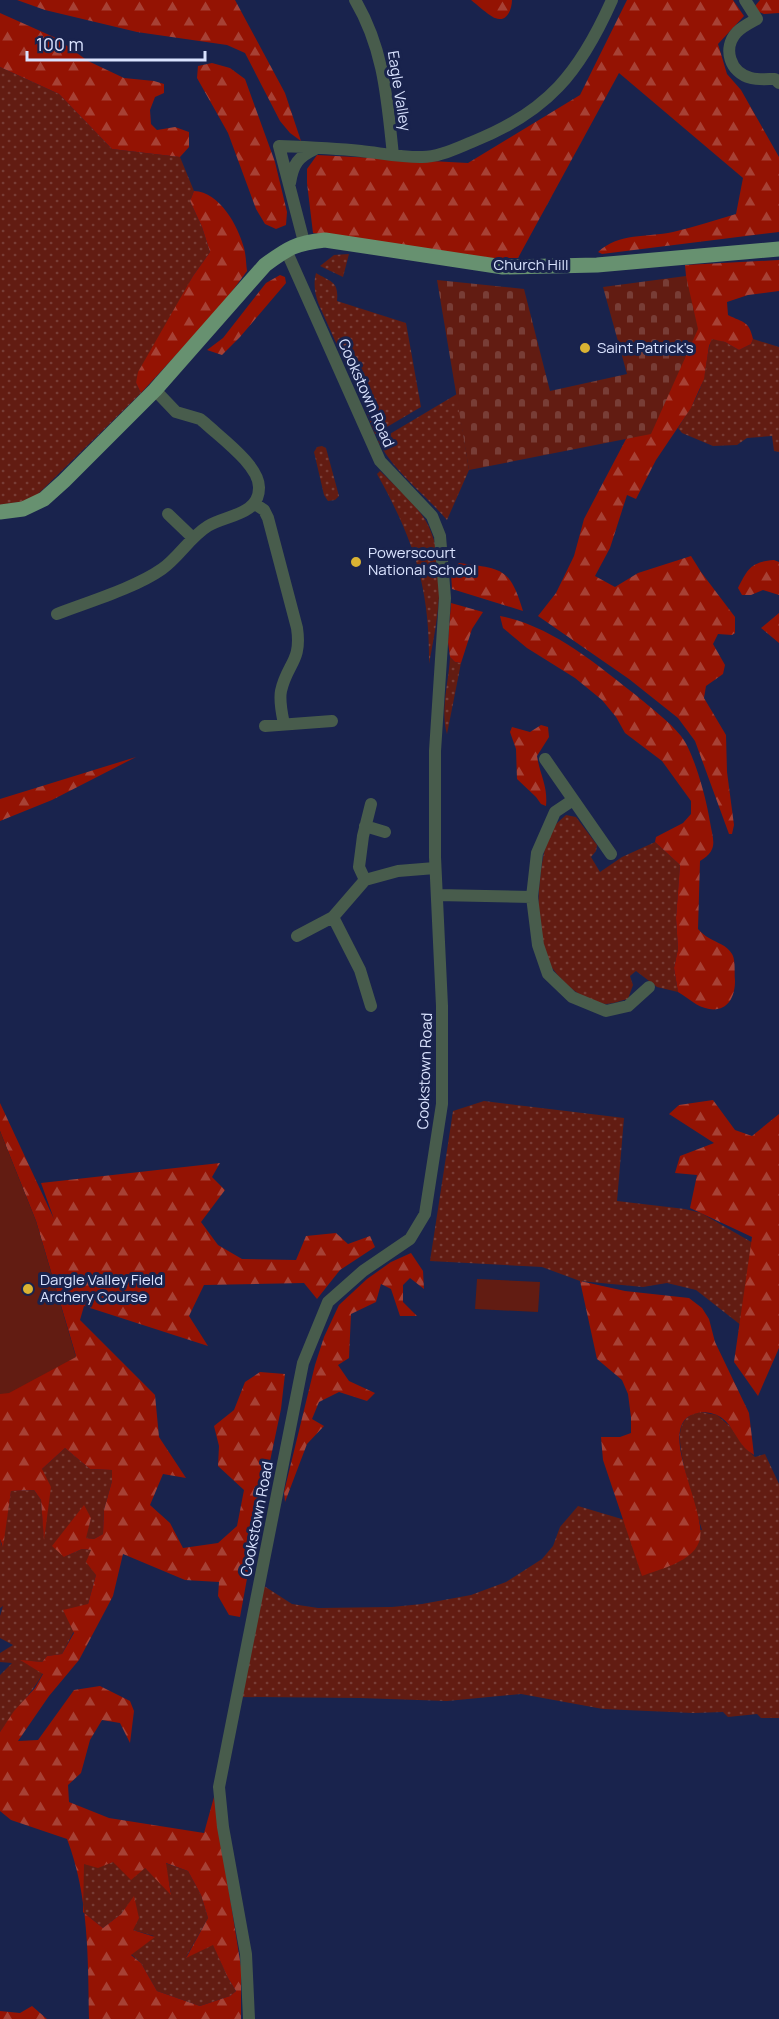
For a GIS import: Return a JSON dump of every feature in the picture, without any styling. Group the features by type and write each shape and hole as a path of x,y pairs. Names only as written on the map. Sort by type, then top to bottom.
{"main road":[{"name":"Church Hill","path":"0,512 23,509 44,499 155,390 265,265 286,250 304,242 325,240 503,267 597,265 779,249"}],"street":[{"name":"Eagle Valley","path":"355,0 374,40 383,71 393,155"},
{"name":"Eagle Valley","path":"290,186 279,146 319,147 422,158 453,150 492,134 538,106 572,73 598,31 612,0"},
{"path":"745,0 758,19 736,33 730,41 730,61 736,70 752,79 775,79 779,83"},
{"path":"304,242 290,186 292,168 303,154 319,147"},
{"name":"Cookstown Road","path":"249,2019 246,1954 223,1827 219,1787 303,1363 328,1302 363,1271 410,1239 425,1214 442,1104 442,1006 435,868 435,751 445,598 440,536 432,516 380,461 286,250"},
{"path":"57,614 136,583 163,568 193,538 210,525 249,509 255,504 260,486 254,470 206,423 176,412 155,390"},
{"path":"255,504 264,510 268,518 300,645 281,693 284,724"},
{"path":"168,514 193,538"},
{"path":"265,726 332,722"},
{"path":"545,759 610,854"},
{"path":"573,800 555,812 537,854 532,897 538,945 548,974 572,997 606,1011 628,1006 649,987"},
{"path":"364,880 359,867 370,804"},
{"path":"365,826 385,832"},
{"path":"297,936 333,917 364,880 398,871 435,868"},
{"path":"436,896 532,897"},
{"path":"333,917 360,970 371,1005"}],"green space":[{"path":"17,0 235,0 285,93 301,141 280,121 245,53 227,45 137,32 45,10"},
{"path":"471,0 512,0 506,17 499,19"},
{"path":"627,0 733,0 744,16 718,44 727,74 741,90 779,157 779,232 602,254 598,252 624,238 673,232 736,214 743,178 619,73 518,258 472,258 313,233 307,169 317,155 468,163 580,95"},
{"path":"760,0 779,0 779,13 764,14 757,11 755,6"},
{"path":"0,13 56,38 88,61 124,78 164,84 164,93 155,97 150,110 151,124 157,130 175,127 189,132 189,147 180,157 112,149 59,94 0,67"},
{"path":"212,63 230,68 245,79 275,162 287,212 286,225 276,229 265,224 256,209 228,133 197,78 198,66"},
{"path":"0,67 59,94 112,149 180,157 194,191 190,201 210,252 193,276 136,383 141,393 36,496 27,501 0,505"},
{"path":"194,191 212,197 227,212 241,239 247,271 222,305 141,393 136,383 138,372 193,276 210,252 190,201"},
{"path":"349,254 343,277 320,266 334,255"},
{"path":"779,260 779,291 748,295 727,302 728,315 745,323 750,329 753,339 751,344 739,350 725,342 712,339 704,379 691,408 656,460 636,499 627,495 610,548 595,576 615,587 638,573 691,556 735,617 735,633 732,635 718,634 713,644 725,665 723,674 706,686 704,698 726,735 727,772 734,825 732,834 729,834 695,741 678,718 629,679 538,616 556,593 574,556 584,519 626,439 686,276 685,265"},
{"path":"316,273 333,283 337,289 337,301 406,323 421,407 375,434 316,297"},
{"path":"280,275 285,277 286,283 240,337 222,355 207,350 223,338 266,283"},
{"path":"686,276 698,329 651,434 469,470 437,280 524,289 550,391 627,374 603,287"},
{"path":"712,338 739,350 751,344 753,339 779,347 779,452 774,451 772,436 747,438 737,445 713,446 682,433 678,428 700,390"},
{"path":"457,394 469,470 447,520 392,463 378,441"},
{"path":"317,447 326,448 339,496 335,500 328,501 324,495 314,452"},
{"path":"380,471 420,512 435,543 439,595 429,664 429,637 423,588 410,543 377,474"},
{"path":"774,560 779,562 779,595 763,590 751,595 742,595 738,588 751,567 760,562"},
{"path":"459,563 495,569 502,573 514,586 523,611 452,589 451,573"},
{"path":"451,603 483,612 472,629 461,663 455,662 450,657 448,642"},
{"path":"779,613 779,643 761,628"},
{"path":"500,616 538,628 573,648 606,671 660,715 686,743 703,790 713,839 710,853 700,861 698,929 727,948 734,960 733,995 722,1008 702,1007 678,992 674,968 678,949 676,918 680,865 655,842 656,837 683,823 691,814 691,801 662,761 625,733 602,700 575,678 527,648 503,628"},
{"path":"450,657 455,662 461,663 447,734 444,716"},
{"path":"541,725 548,727 549,737 537,756 545,786 546,806 541,804 517,779 516,749 510,732 512,727 530,732"},
{"path":"136,757 52,800 0,821 0,799"},
{"path":"566,815 576,817 597,845 591,857 600,872 622,857 655,842 680,865 676,918 678,949 674,968 678,992 657,987 636,971 630,976 633,985 628,999 606,1004 579,994 563,981 551,966 542,946 539,893 548,839 554,826"},
{"path":"713,1100 735,1130 752,1136 779,1114 779,1348 758,1396 734,1362 752,1237 690,1208 697,1175 675,1173 680,1156 714,1143 669,1114 679,1105"},
{"path":"484,1101 624,1118 617,1201 701,1213 753,1243 742,1326 696,1290 667,1283 643,1287 580,1281 542,1267 430,1261 453,1111"},
{"path":"0,1103 54,1219 41,1183 220,1163 212,1177 225,1190 201,1222 218,1245 242,1259 296,1260 306,1236 336,1233 348,1244 370,1236 375,1247 340,1270 317,1299 304,1283 204,1285 189,1316 208,1346 84,1306 80,1320 155,1395 159,1437 186,1478 163,1474 150,1505 170,1523 183,1548 218,1543 237,1526 244,1490 218,1466 219,1446 214,1426 234,1410 245,1382 260,1372 285,1374 281,1409 240,1617 229,1615 218,1596 219,1582 185,1580 123,1554 113,1596 79,1660 49,1696 18,1741 38,1740 74,1690 100,1686 130,1701 134,1711 130,1743 120,1723 102,1720 90,1740 81,1773 68,1785 69,1802 109,1818 204,1833 214,1797 241,1967 241,2019 89,2019 84,1913 103,1928 121,1914 134,1896 139,1918 133,1930 155,1937 131,1955 141,1963 157,1991 200,2006 230,1996 236,1991 213,1945 186,1958 208,1918 201,1895 188,1871 166,1863 171,1895 145,1868 131,1880 113,1862 98,1868 84,1864 83,1904 80,1883 67,1839 11,1820 0,1811 0,1732 14,1711 35,1688 43,1674 20,1660 42,1662 47,1656 62,1654 74,1633 63,1610 88,1604 96,1575 86,1562 91,1550 82,1549 64,1557 52,1546 84,1505 91,1518 86,1538 94,1539 103,1534 104,1510 112,1481 112,1470 90,1469 65,1448 42,1469 51,1487 44,1540 41,1500 34,1490 11,1491 3,1547 0,1539 0,1340 76,1356 36,1221 0,1131"},
{"name":"Dargle Valley Field Archery Course","path":"0,1131 36,1221 76,1357 9,1393 0,1394"},
{"path":"411,1253 423,1271 424,1289 410,1278 403,1285 403,1302 417,1316 400,1316 391,1289 381,1284 376,1302 351,1314 349,1358 338,1365 349,1381 375,1393 367,1401 339,1392 319,1402 312,1419 324,1426 307,1444 285,1502 284,1492 315,1365 324,1337 339,1305 367,1279 391,1262"},
{"path":"477,1279 540,1282 538,1312 475,1309"},
{"path":"580,1281 625,1291 689,1298 702,1308 709,1319 715,1342 749,1413 754,1455 744,1447 732,1429 717,1415 706,1412 697,1413 683,1422 679,1436 681,1453 697,1512 700,1529 699,1542 690,1555 683,1560 642,1576 603,1460 601,1437 620,1437 631,1433 628,1394 622,1380 597,1359"},
{"path":"700,1412 717,1415 733,1429 743,1446 755,1457 765,1454 779,1484 779,1718 761,1718 757,1714 728,1717 723,1712 603,1709 521,1694 447,1701 239,1697 261,1584 292,1604 318,1608 392,1607 422,1604 471,1595 506,1582 542,1559 553,1546 560,1527 578,1506 625,1520 702,1530 680,1446 680,1434 685,1419"},
{"path":"65,1448 90,1469 112,1470 112,1481 104,1510 103,1534 94,1539 85,1538 91,1518 64,1557 82,1549 91,1550 96,1575 88,1604 62,1654 47,1656 42,1662 22,1661 43,1673 0,1732 0,1675 12,1663 0,1662 0,1653 13,1645 0,1638 0,1616 3,1606 0,1608 0,1539 2,1546 11,1491 34,1490 41,1500 44,1536 42,1469"},
{"path":"113,1862 145,1868 171,1893 165,1863 188,1871 201,1895 208,1918 186,1957 213,1944 236,1991 230,1996 200,2006 157,1991 141,1963 131,1954 154,1936 133,1930 134,1897 121,1914 103,1928 83,1912 83,1863"},
{"path":"32,2006 47,2019 0,2019 0,2011 20,2013"}],"place":[{"name":"Saint Patrick's","path":"585,348"},
{"name":"Powerscourt National School","path":"356,562"},
{"name":"Dargle Valley Field Archery Course","path":"28,1289"}]}
